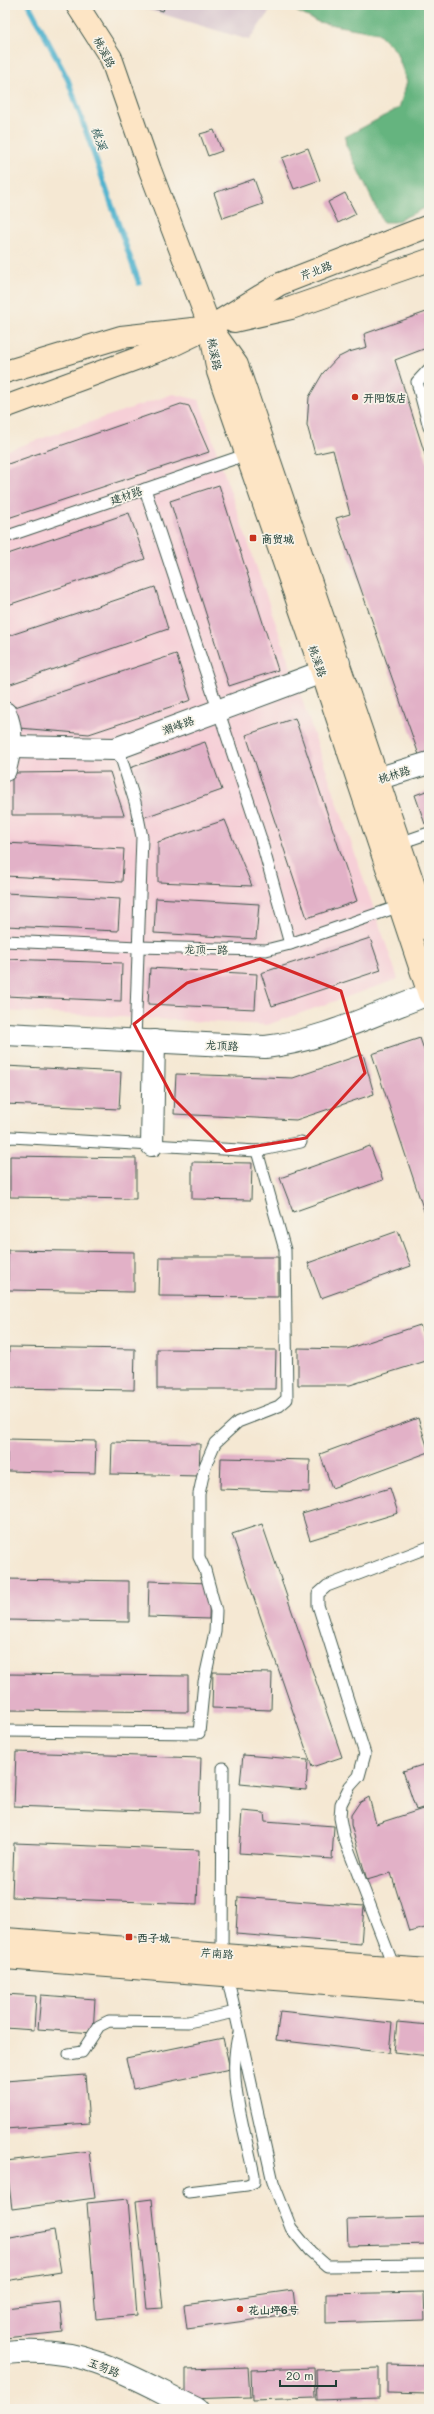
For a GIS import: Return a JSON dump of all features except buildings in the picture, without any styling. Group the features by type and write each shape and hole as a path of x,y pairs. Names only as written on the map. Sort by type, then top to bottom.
{"main road":[{"name":"桃溪路","path":"77,5 111,58 150,170 210,327 218,372 330,667"},
{"name":"芹北路","path":"5,407 171,346 210,327 280,284 429,226"},
{"name":"芹北路","path":"5,372 121,337 210,327 292,308 429,260"},
{"name":"桃溪路","path":"210,327 237,365 330,667 368,782 400,906 429,994"},
{"name":"桃溪路","path":"368,782 400,843 429,930"},
{"name":"芹南路","path":"5,1939 429,1970"},
{"path":"5,1958 429,1991"}],"street":[{"name":"潮峰路","path":"11,747 118,748 330,667"},
{"path":"5,713 9,721 11,747 5,770"},
{"name":"桃林路","path":"368,782 429,763"},
{"name":"龙顶路","path":"5,1034 265,1047 290,1044 327,1034 429,994"},
{"path":"145,1041 152,1145"},
{"name":"玉笏路","path":"5,2353 29,2351 63,2355 96,2362 197,2409"}],"lane":[{"path":"429,369 416,382 429,427"},
{"name":"建材路","path":"5,536 248,454"},
{"path":"145,489 217,711 260,836 290,944"},
{"path":"118,748 135,802 142,837 138,947 145,1041"},
{"path":"400,843 429,833"},
{"name":"龙顶一路","path":"5,941 138,947 266,950 290,944 400,906"},
{"path":"5,1139 11,1137 257,1151 301,1142"},
{"path":"5,1731 199,1733 204,1682 216,1625 214,1604 205,1570 199,1557 199,1494 205,1466 215,1443 238,1422 279,1406 287,1399 286,1250 257,1151"},
{"path":"403,1989 344,1838 340,1818 341,1804 350,1786 359,1776 365,1754 318,1605 318,1594 327,1586 429,1547"},
{"path":"223,1768 222,1954 273,2182 291,2228 310,2251 327,2266 429,2265"},
{"path":"69,2054 82,2052 99,2026 109,2021 188,2022 236,2012"},
{"path":"188,2192 247,2185 254,2182 254,2175 236,2085 235,2047 240,2030"}],"highlighted area":[{"path":"260,959 341,991 365,1073 306,1138 226,1151 173,1098 134,1024 187,983"}],"shaded area":[{"path":"132,5 274,5 249,40"},
{"name":"商贸城","path":"173,394 199,400 398,979 267,1025 5,1011 5,451"}],"green space":[{"path":"294,5 429,5 429,206 395,222 383,222 346,145 345,137 399,108 407,82 396,51 378,33 318,22 296,11"}],"waterway":[{"name":"桃溪","path":"29,5 68,80 139,283"}],"place":[{"name":"开阳饭店","path":"355,397"},
{"name":"商贸城","path":"253,538"},
{"name":"西子城","path":"129,1937"},
{"name":"花山坪6号","path":"240,2309"}]}
